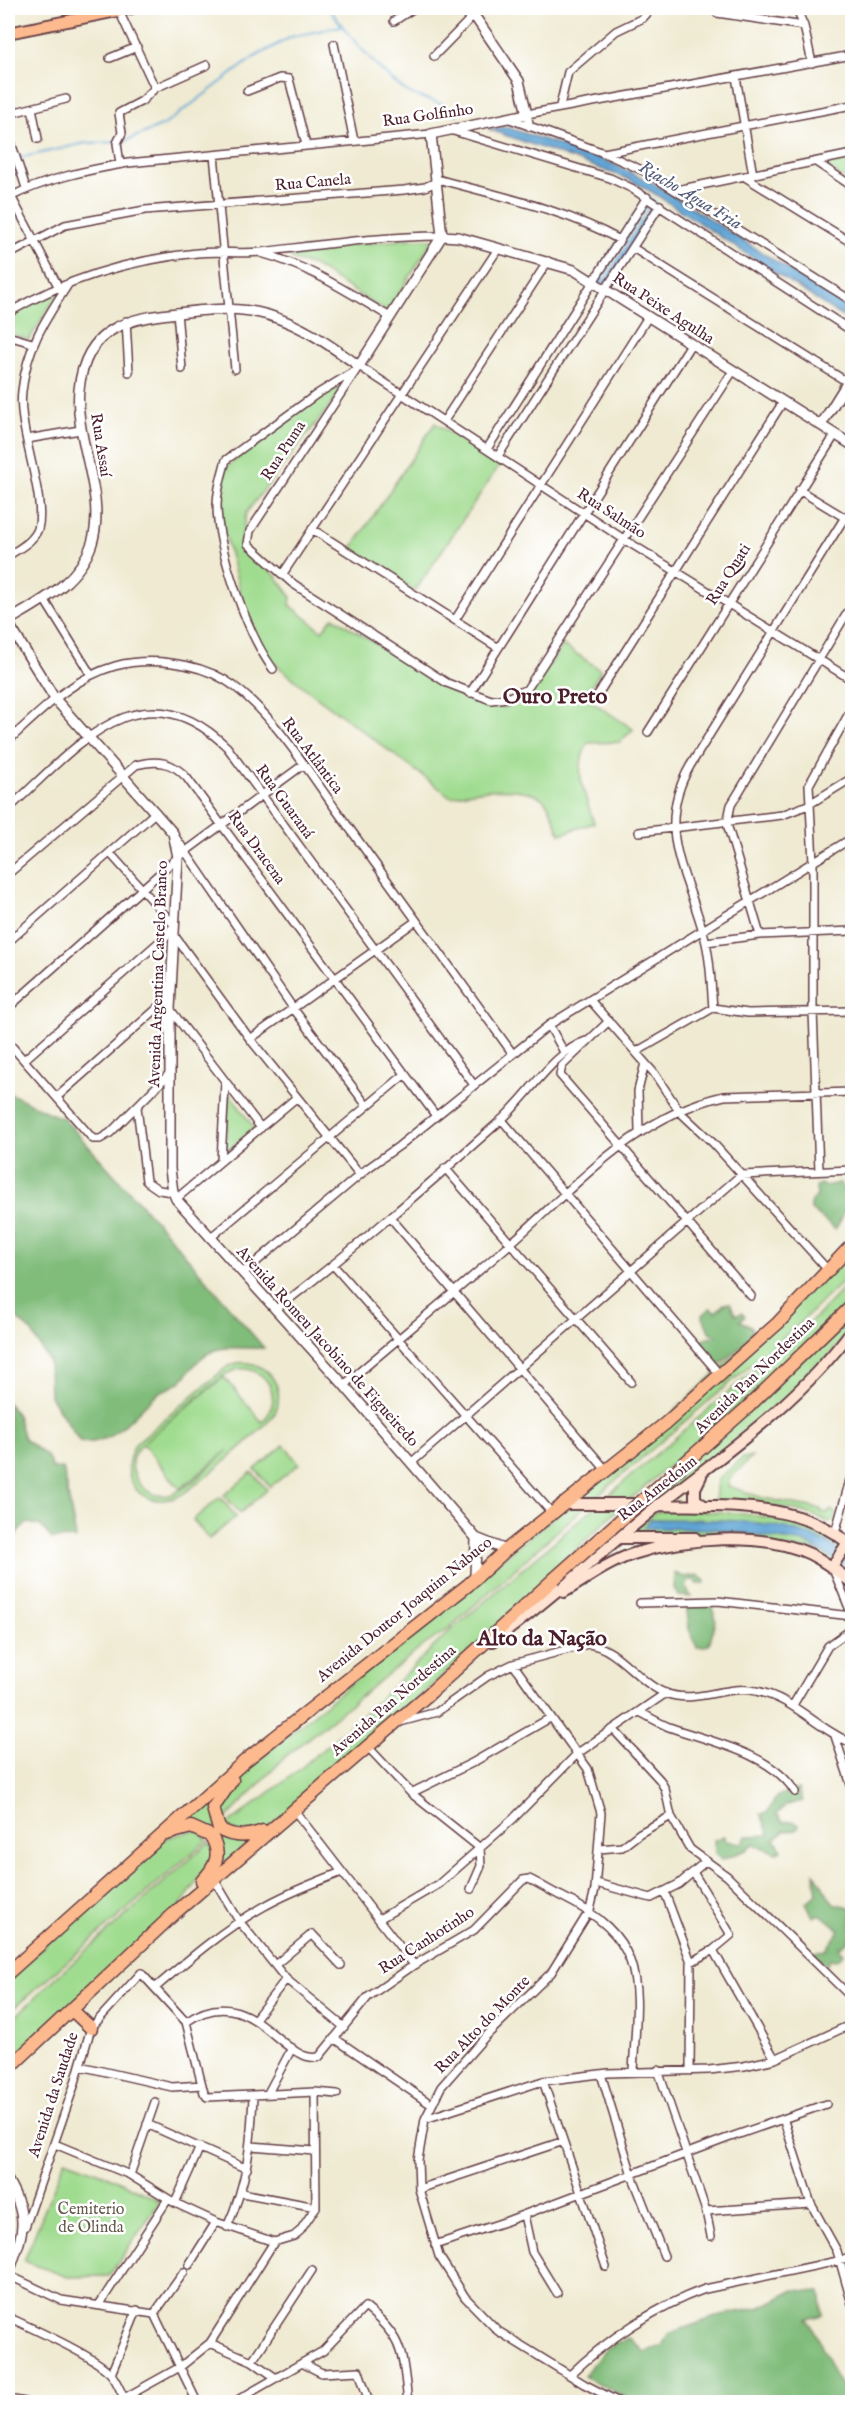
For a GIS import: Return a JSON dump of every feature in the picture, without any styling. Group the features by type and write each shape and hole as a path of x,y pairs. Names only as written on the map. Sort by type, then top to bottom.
{"highway":[{"name":"Avenida Pan Nordestina","path":"585,1487 666,1423 720,1376 777,1323 852,1245"},
{"name":"Avenida Pan Nordestina","path":"8,2069 270,1828 368,1747 748,1407 852,1305"},
{"name":"Avenida Doutor Joaquim Nabuco","path":"247,1759 475,1578 506,1550 585,1487"},
{"path":"247,1759 216,1801 213,1808 216,1823 219,1829 235,1836 246,1836 270,1828"},
{"path":"8,1973 162,1835 191,1806 247,1759"},
{"path":"162,1835 184,1828 198,1829 211,1836 218,1851 215,1866 177,1912"},
{"path":"72,2010 91,2028"}],"main road":[{"path":"8,33 132,8"},
{"name":"Rua Amedoim","path":"468,1658 543,1604 658,1505 703,1473 801,1391 852,1330"},
{"path":"703,1473 696,1484 694,1494 698,1503 704,1506"},
{"path":"627,1503 634,1510 635,1526"},
{"path":"562,1504 627,1503 704,1506 772,1510 794,1514 835,1533 847,1547 832,1567"},
{"path":"620,1539 678,1537 767,1542 793,1548 832,1567 852,1583"},
{"path":"543,1604 633,1554 707,1539"}],"street":[{"path":"394,21 414,8"},
{"path":"560,106 568,72 616,31 643,18 652,8"},
{"path":"796,8 804,27 812,63"},
{"path":"119,10 154,88"},
{"path":"434,56 471,11 519,81 530,128"},
{"path":"717,13 804,27"},
{"path":"334,44 354,141"},
{"path":"110,58 137,47"},
{"name":"Rua Golfinho","path":"9,197 26,188 120,164 431,134 560,106 852,55"},
{"path":"120,164 117,142 122,134 119,113 142,101 154,88 207,65"},
{"path":"736,77 753,175"},
{"path":"247,91 280,78 289,80 306,145"},
{"path":"8,114 66,99"},
{"path":"604,153 852,105"},
{"path":"32,108 38,139"},
{"path":"507,118 604,153 644,171 852,301"},
{"path":"447,129 610,178 647,196 852,331"},
{"path":"8,133 26,188"},
{"path":"8,313 58,286 118,265 198,253 259,252 403,236 442,236 431,134"},
{"path":"214,154 235,369"},
{"path":"677,190 852,154"},
{"path":"816,162 852,186"},
{"path":"745,177 852,243"},
{"name":"Rua Canela","path":"8,255 34,239 65,225 83,220 145,210 404,189 441,180 548,208 594,226 618,239"},
{"path":"487,448 647,196"},
{"path":"9,197 58,286"},
{"path":"498,456 660,205"},
{"name":"Rua Peixe Agulha","path":"442,236 458,237 574,270 852,446"},
{"name":"Rua Puma","path":"442,236 247,538 252,550 282,575 431,674 470,693 497,700 507,699 527,688 733,371"},
{"path":"633,248 851,381 820,425"},
{"path":"282,575 498,249"},
{"path":"259,252 284,259 317,274 390,317"},
{"path":"444,421 548,261"},
{"path":"8,556 29,541 38,529 38,502 21,394 32,343 70,282"},
{"name":"Rua Assaí","path":"8,622 44,599 73,576 87,555 94,535 96,521 80,430 79,390 87,359 108,332 126,321 139,317 177,312 251,310 287,322 324,341 357,368"},
{"path":"177,312 182,369"},
{"path":"455,620 648,317"},
{"path":"126,321 129,372"},
{"path":"8,336 32,343"},
{"path":"470,693 691,344"},
{"path":"273,669 251,635 220,531 218,494 226,460 357,368"},
{"name":"Rua Salmão","path":"357,368 487,448 625,540 852,680"},
{"path":"596,699 783,402"},
{"path":"27,439 80,430"},
{"name":"Rua Quati","path":"648,732 835,435"},
{"path":"799,489 852,522"},
{"path":"713,1008 706,942 672,830 674,802 680,784 845,517"},
{"path":"312,529 497,647"},
{"path":"44,599 91,675"},
{"path":"760,935 727,824 730,805 852,605"},
{"name":"Avenida Argentina Castelo Branco","path":"8,622 55,699 156,812 173,833 181,854 170,997 170,1169 174,1195"},
{"name":"Rua Atlântica","path":"8,741 55,699 91,675 115,666 152,662 175,664 224,680 245,697 274,727 513,1054"},
{"path":"819,1171 818,1094 813,1011 813,862 807,792 812,778 852,708"},
{"name":"Rua Guaraná","path":"8,809 90,737 130,714 145,711 174,714 196,722 227,747 474,1085"},
{"name":"Rua Dracena","path":"8,874 136,765 148,762 173,765 188,778 436,1116"},
{"path":"8,1008 181,854 303,765"},
{"path":"639,832 727,824 782,815 808,805 852,778"},
{"path":"8,942 156,812"},
{"path":"243,1273 360,1174 549,1025 852,838"},
{"path":"110,853 144,889 250,1039 360,1174"},
{"path":"181,854 367,1106"},
{"path":"250,1039 416,921"},
{"path":"24,1060 174,930"},
{"path":"706,942 760,935 852,931"},
{"path":"57,1097 170,997"},
{"path":"590,1000 645,1063 669,1093 680,1112 713,1143 828,1270"},
{"path":"636,1052 713,1008 748,1013 852,1011"},
{"path":"170,1009 261,1128"},
{"path":"609,1021 586,1041 559,1071 571,1091 751,1296"},
{"path":"549,1025 564,1052"},
{"path":"275,1310 333,1265 502,1120 564,1052 586,1041"},
{"path":"8,1042 96,1139 110,1133 170,1072"},
{"path":"639,1131 638,1091 645,1063"},
{"path":"210,1238 404,1075"},
{"path":"221,1161 225,1083"},
{"path":"344,1385 510,1244 563,1194 639,1131 707,1099 724,1095 852,1092"},
{"path":"137,1107 146,1181 159,1190 174,1195 221,1161 296,1098"},
{"path":"502,1120 720,1376"},
{"path":"445,1168 631,1382"},
{"path":"411,1463 741,1175 852,1170"},
{"name":"Avenida Romeu Jacobino de Figueiredo","path":"174,1195 210,1238 344,1385 476,1538 506,1550"},
{"path":"390,1217 452,1291 521,1367 606,1470"},
{"path":"333,1265 552,1512"},
{"path":"835,1533 852,1473"},
{"path":"475,1578 476,1538"},
{"path":"640,1603 718,1600 852,1616 832,1567"},
{"path":"793,1705 828,1646 852,1629"},
{"path":"395,1723 437,1712 488,1676 513,1664 580,1645 598,1645 666,1693 696,1697 730,1690 755,1690 773,1695 793,1705 834,1736 852,1743"},
{"name":"Rua Alto do Monte","path":"513,1664 588,1769 598,1799 599,1849 596,1883 590,1910 543,1983 465,2059 441,2087 425,2119 418,2160 419,2189 435,2245 451,2277 465,2297 498,2331 619,2403"},
{"path":"379,1918 434,1887 513,1819 578,1753 666,1693"},
{"path":"640,1712 669,1727 741,1751 767,1766 795,1792"},
{"path":"411,1793 472,1763 550,1718"},
{"path":"614,1730 660,1780 665,1789 671,1816 684,1842 705,1861 727,1876 852,1998"},
{"path":"834,1736 852,1788"},
{"path":"368,1747 411,1793 480,1848 481,1866 471,1889"},
{"path":"294,1810 339,1873 379,1918 414,1965"},
{"path":"599,1849 619,1849 671,1816"},
{"path":"596,1883 643,1898 651,1898 665,1893 705,1861"},
{"path":"691,1962 713,1950 731,1935 693,1872"},
{"path":"337,2094 315,2092 214,2098 206,2096 186,2022 155,1988 204,1946 239,1921 278,1899 339,1873"},
{"path":"214,1879 239,1921 286,1979 344,2027"},
{"name":"Rua Canhotinho","path":"186,2022 205,2011 214,2009 243,2014 255,2019 292,2048 316,2058 369,1997 414,1965 474,1930 526,1879 590,1910 618,1936 633,1969 636,1991 633,2071"},
{"path":"665,1893 691,1962 690,2071"},
{"path":"275,1965 312,1934 341,1965"},
{"path":"713,1950 775,2059"},
{"name":"Avenida da Saudade","path":"8,2275 55,2144 91,2028 141,1974 155,1988"},
{"path":"255,2019 286,1979"},
{"path":"425,2119 504,2092 543,2082 604,2073 690,2071 744,2066 775,2059 852,2024"},
{"path":"334,2038 432,2105"},
{"path":"268,2094 292,2048"},
{"path":"80,2066 172,2087 202,2085"},
{"path":"658,2070 706,2211 711,2236"},
{"path":"604,2073 632,2175 664,2256"},
{"path":"543,2082 579,2195 606,2267"},
{"path":"55,2144 130,2175 172,2201 216,2223 274,2242 294,2236 315,2207 318,2190 315,2151 315,2092"},
{"path":"227,2227 242,2193 247,2169 251,2146 253,2095"},
{"path":"130,2175 154,2102"},
{"path":"435,2245 524,2215 687,2153 784,2121 826,2104"},
{"path":"852,2120 848,2127 852,2139"},
{"path":"784,2121 811,2204 840,2260 852,2304"},
{"path":"147,2124 247,2169"},
{"path":"419,2189 561,2142"},
{"path":"251,2146 315,2151"},
{"path":"99,2305 172,2201 200,2147"},
{"path":"8,2181 25,2228"},
{"path":"242,2193 315,2207"},
{"path":"706,2211 811,2204"},
{"path":"524,2215 532,2252 557,2293"},
{"path":"189,2265 216,2223"},
{"path":"117,2403 180,2367 210,2343 274,2242"},
{"path":"570,2375 604,2343 683,2298 705,2289 852,2258"},
{"path":"252,2361 312,2270"},
{"path":"154,2314 184,2272"},
{"path":"8,2275 61,2300 154,2314"},
{"path":"234,2403 304,2364 336,2340 364,2307 382,2321 398,2342 408,2403"},
{"path":"111,2374 137,2310"},
{"path":"154,2314 197,2403"},
{"path":"8,2318 49,2336 111,2374 124,2398"},
{"path":"210,2343 252,2361 276,2378"},
{"path":"304,2364 322,2373 359,2371 369,2403"},
{"path":"8,2399 25,2403"}],"green space":[{"path":"852,157 852,184 822,164"},
{"path":"409,239 432,239 387,312 314,266 293,260 287,253 288,251"},
{"path":"62,287 29,340 8,333 8,316"},
{"path":"346,385 246,513 241,548 275,575 291,596 290,605 322,631 333,617 423,673 490,706 505,708 531,693 563,645 601,670 585,697 633,729 620,742 588,743 583,754 580,773 594,823 560,834 547,803 524,791 485,790 451,797 305,688 279,667 262,647 243,602 223,528 221,505 226,468 300,408"},
{"path":"435,423 499,466 415,591 352,548"},
{"path":"8,1093 63,1118 163,1229 264,1348 225,1348 208,1353 180,1382 156,1395 122,1428 103,1439 80,1442 50,1396 49,1362 31,1331 8,1311"},
{"path":"229,1093 255,1129 225,1152"},
{"path":"840,1183 850,1202 835,1229 811,1210 811,1201 817,1196 816,1187 820,1184 825,1186"},
{"path":"852,1247 852,1272 799,1324 581,1510 447,1630 423,1646 286,1756 221,1824 217,1810 230,1786 248,1768 615,1466"},
{"path":"852,1279 852,1301 835,1314 801,1352 612,1515 473,1649 269,1827 247,1834 223,1828 294,1774 366,1712 449,1632 816,1317"},
{"path":"730,1303 736,1315 742,1313 745,1316 740,1321 751,1326 752,1332 744,1344 719,1365 706,1353 700,1343 704,1339 717,1336 709,1331 702,1315 710,1308 716,1312 724,1304"},
{"path":"852,1307 852,1328 801,1389 659,1504 642,1503"},
{"path":"237,1363 247,1363 266,1371 273,1379 278,1391 275,1413 227,1459 182,1494 161,1500 149,1498 140,1493 134,1486 129,1466 136,1443 227,1367","holes":["238,1369 258,1373 270,1386 272,1404 262,1422 224,1377 145,1441 226,1374","143,1444 180,1489 228,1450 183,1488 169,1495 159,1495 141,1486 133,1469 132,1460 136,1451"]},
{"path":"8,1403 17,1415 24,1439 47,1456 53,1469 63,1468 76,1538 52,1539 41,1526 28,1523 20,1529 8,1546"},
{"path":"284,1445 299,1464 270,1487 255,1469"},
{"path":"752,1457 729,1479 728,1486 763,1498 821,1509 821,1512 829,1513 831,1510 837,1514 835,1520 829,1522 816,1516 774,1506 715,1502 717,1480 743,1458"},
{"path":"252,1472 267,1490 240,1513 224,1495"},
{"path":"220,1497 236,1517 209,1539 193,1520"},
{"path":"667,1510 736,1513 780,1520 823,1534 844,1545 833,1563 813,1550 637,1535 638,1527 655,1512"},
{"path":"675,1573 684,1577 698,1575 705,1581 704,1584 698,1584 693,1579 686,1587 691,1597 678,1596 674,1588"},
{"path":"683,1603 711,1604 716,1621 709,1645 697,1647 689,1629 687,1610"},
{"path":"798,1789 803,1801 787,1805 777,1814 783,1822 793,1821 799,1825 797,1830 784,1831 775,1840 782,1850 776,1853 753,1844 746,1850 721,1860 715,1853 714,1840 724,1836 726,1841 743,1843 746,1836 769,1835 761,1814 767,1813 777,1796"},
{"path":"213,1799 217,1829 211,1833 185,1825"},
{"path":"198,1829 207,1840 8,2013 8,1981 74,1917 163,1839"},
{"path":"220,1832 255,1837 212,1875 214,1836"},
{"path":"209,1842 215,1851 176,1912 8,2062 8,2024 51,1982"},
{"path":"814,1873 832,1901 852,1909 850,1940 839,1948 843,1954 836,1960 830,1959 827,1965 812,1952 826,1950 840,1930 820,1914 813,1917 806,1902 817,1895"},
{"name":"Cemiterio de Olinda","path":"65,2160 109,2176 160,2201 109,2276 68,2277 24,2261"},
{"path":"794,2290 820,2292 823,2315 807,2319 819,2339 838,2382 852,2398 852,2402 635,2402 583,2376 606,2349 629,2338 644,2352 662,2346 668,2334 721,2315 759,2308"}],"water":[{"path":"506,127 602,159 653,183 852,310 852,323 652,192 626,178 488,129"},
{"path":"651,1519 730,1521 784,1528 832,1545 852,1560 852,1573 831,1557 805,1543 714,1529 643,1528"}],"waterway":[{"name":"Riacho Água Fria","path":"329,8 344,29 399,86 414,95 447,107 457,116"},
{"path":"19,158 86,143 123,142 164,125 253,58 291,37 341,26"},
{"path":"647,200 655,206 606,285 598,279 647,200"}],"district":[{"name":"Ouro Preto","path":"555,697"},
{"name":"Alto da Nação","path":"542,1639"}]}
